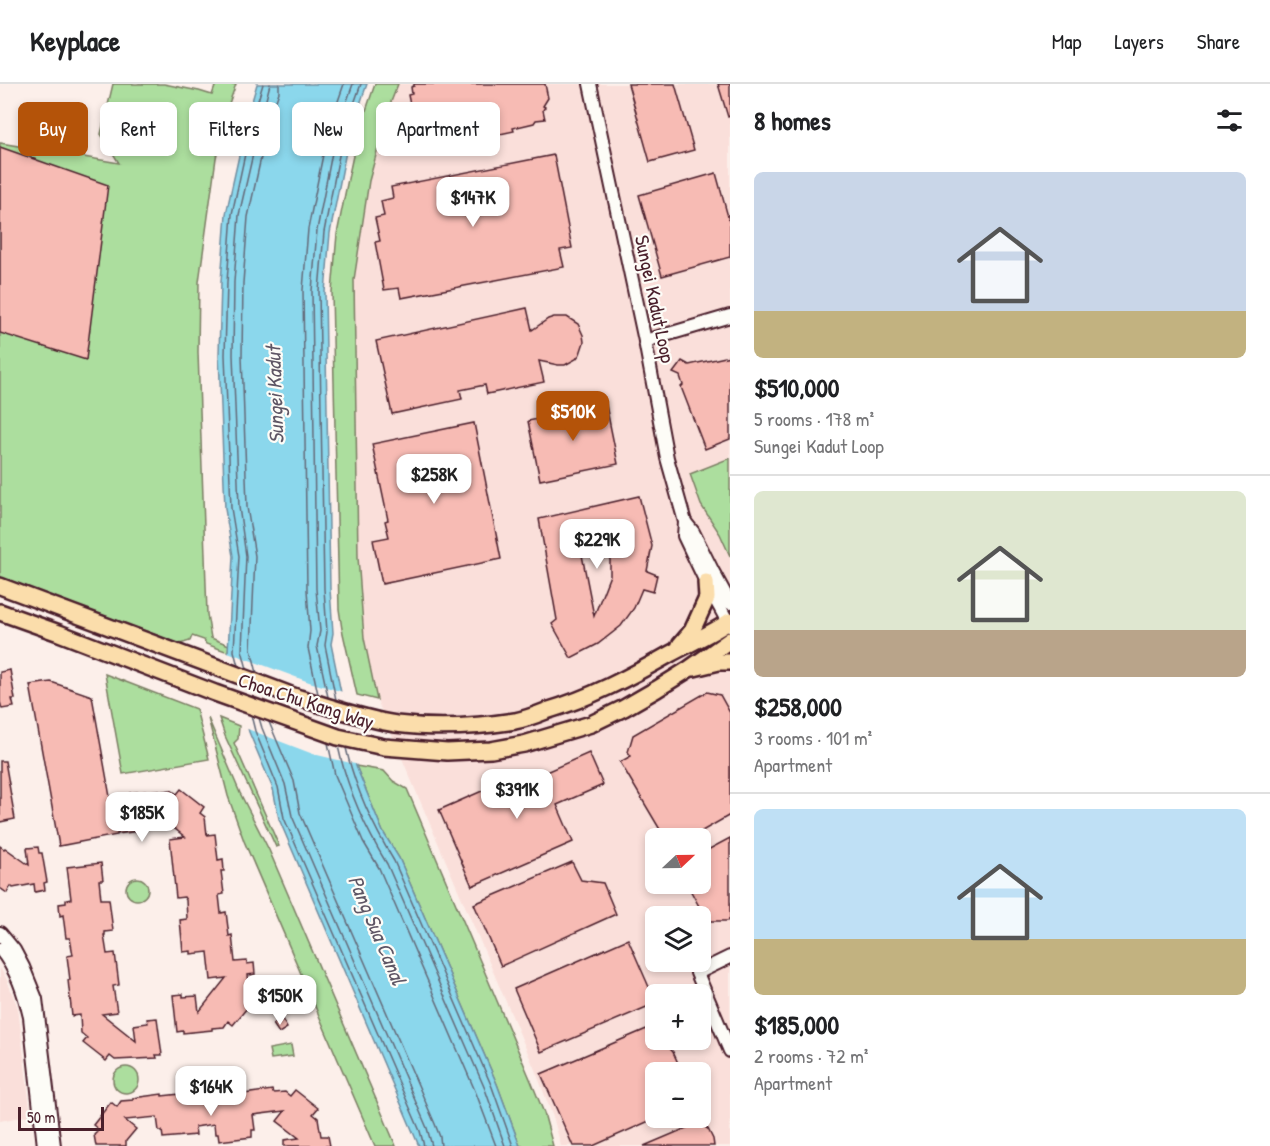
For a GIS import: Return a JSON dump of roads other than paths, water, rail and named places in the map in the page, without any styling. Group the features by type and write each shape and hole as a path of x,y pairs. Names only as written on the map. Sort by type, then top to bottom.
{"main road":[{"path":"674,652 692,631 703,607 707,598 706,582"},
{"name":"Choa Chu Kang Way","path":"0,586 299,698 396,724 438,727 474,726 517,720 556,708 596,693 636,674 729,623"},
{"path":"32,597 54,616 58,623 59,633"},
{"name":"Choa Chu Kang Way","path":"0,612 338,737 374,746 447,752 491,750 524,744 591,724 624,708 689,669 730,640"},
{"path":"689,669 719,662 730,662"}],"street":[{"name":"Sungei Kadut Loop","path":"590,84 645,340 667,458 684,522 684,536 729,623"},
{"path":"645,340 730,316"},
{"name":"Sungei Kadut Loop","path":"684,522 693,531 730,603"},
{"path":"0,933 14,950 36,999 54,1146"},
{"path":"0,949 16,972 26,999 44,1146"},
{"path":"730,957 697,973 730,1051"}],"water":[{"path":"257,84 367,84 361,102 292,102 292,156 345,156 330,233 325,292 330,589 333,633 331,644 356,766 383,832 399,858 497,1084 520,1146 419,1146 279,819 273,789 249,732 228,652 233,556 225,509 219,355 226,214 239,156 280,156 280,102 252,102"}],"water label":[{"name":"Sungei Kadut","path":"275,395"},
{"name":"Pang Sua Canal","path":"377,930"}]}
